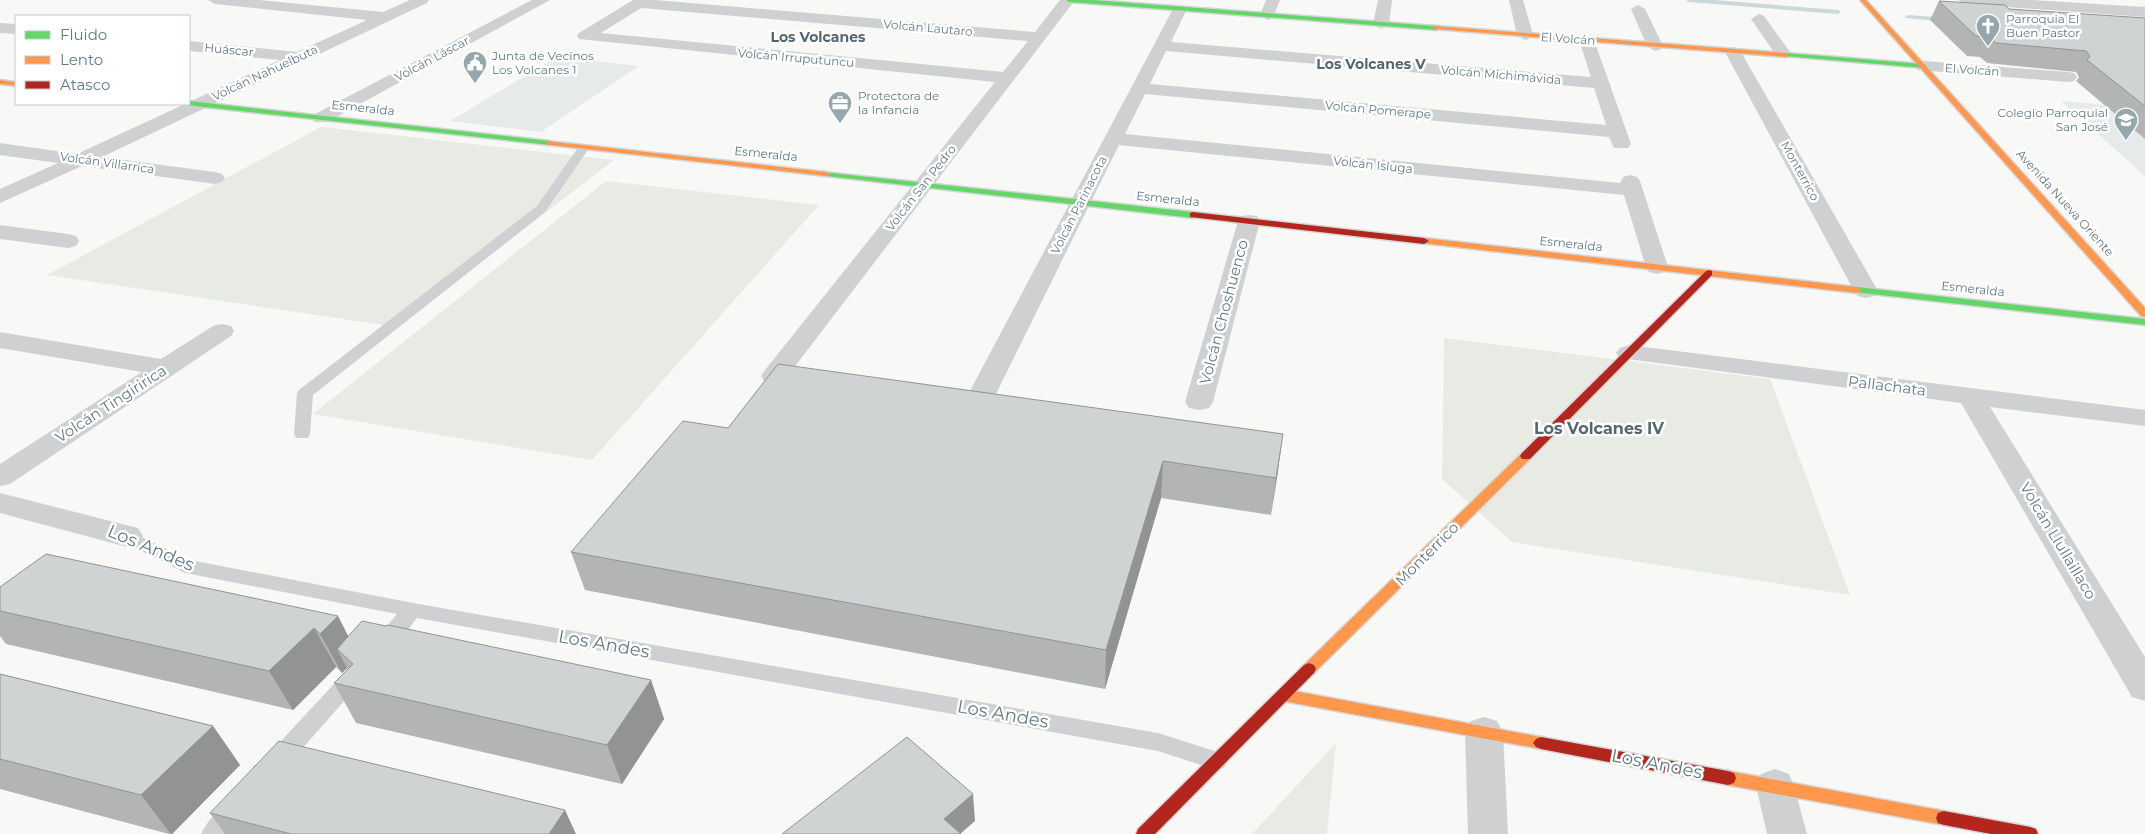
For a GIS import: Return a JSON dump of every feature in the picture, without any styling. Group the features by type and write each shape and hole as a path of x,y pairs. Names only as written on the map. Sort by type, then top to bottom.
{"street":[{"path":"215,0 386,17"},
{"name":"Volcán Nahuelbuta","path":"0,197 193,104 422,0"},
{"name":"Volcán Láscar","path":"321,118 543,0"},
{"name":"El Volcán","path":"1069,0 1152,3 1180,9 2068,77"},
{"name":"Volcán San Pedro","path":"774,376 1069,0"},
{"path":"1268,15 1273,0"},
{"path":"1381,24 1385,0"},
{"path":"1516,0 1525,36"},
{"name":"Avenida Nueva Oriente","path":"1863,0 2145,314"},
{"path":"1965,0 2138,11"},
{"path":"2116,0 2138,11"},
{"name":"Volcán Lautaro","path":"640,2 1039,37"},
{"name":"Volcán Irruputuncu","path":"640,2 585,36 1007,78"},
{"name":"Volcán Parinacota","path":"978,402 1180,9"},
{"path":"1638,9 1655,46"},
{"path":"1759,19 1784,56"},
{"path":"1587,40 1601,83"},
{"name":"Huáscar","path":"190,46 299,57"},
{"name":"Volcán Michimávida","path":"1161,46 1601,83"},
{"name":"Monterrico","path":"1733,52 1866,290"},
{"path":"0,82 15,84"},
{"name":"Volcán Pomerape","path":"1139,88 1619,138 1601,83"},
{"name":"Esmeralda","path":"193,104 2145,322"},
{"name":"Volcán Isluga","path":"1113,139 1632,186 1657,267"},
{"name":"Volcán Villarrica","path":"0,149 214,178"},
{"name":"Volcán Choshuenco","path":"1199,402 1249,221"},
{"path":"0,232 68,241"},
{"name":"Monterrico","path":"1144,834 1709,273"},
{"name":"Volcán Tingiririca","path":"0,477 222,331"},
{"path":"0,340 166,368"},
{"name":"Pallachata","path":"1629,353 2145,418"},
{"name":"Volcán Llullaillaco","path":"1970,396 2145,687"},
{"name":"Los Andes","path":"0,503 104,528 126,536"},
{"name":"Los Andes","path":"1283,695 2030,834"},
{"path":"1484,732 1488,834"},
{"path":"1774,786 1787,834"}],"lane":[{"path":"302,434 306,393 541,209 584,147"},
{"name":"Los Andes","path":"126,536 185,566 413,610 1158,742 1216,761"},
{"path":"264,776 413,610"},
{"path":"213,834 245,798"}],"shaded area":[{"path":"557,57 639,66 541,132 450,121"},
{"name":"Colegio Parroquial San José","path":"2145,96 2145,176 2061,101 2128,107"},
{"path":"321,127 614,160 397,327 47,275"},
{"path":"606,181 819,205 592,460 313,414"},
{"path":"1444,338 1770,379 1850,595 1512,542 1442,479"},
{"path":"1336,743 1327,834 1252,834"}],"building":[{"path":"1939,1 2005,5 2009,9 2145,18 2145,106 2087,60 2090,56 2086,51 1996,43 1990,37 1976,36"},
{"path":"778,364 1283,434 1276,478 1163,461 1106,650 571,552 683,421 728,428"},
{"path":"46,554 338,616 320,634 314,628 269,671 0,611 0,587"},
{"path":"362,621 651,680 607,745 334,683 353,664 337,649"},
{"path":"0,674 213,726 141,795 0,759"},
{"path":"907,737 973,794 944,819 961,834 782,834"},
{"path":"279,741 565,810 549,834 291,834 210,813"}],"waterway":[{"path":"1689,0 1838,12"},
{"path":"1908,17 1948,20"}],"traffic: fast":[{"path":"1069,0 1436,28"},
{"path":"1786,55 1924,66"},
{"path":"190,103 550,143"},
{"path":"826,174 1193,215"},
{"path":"1857,290 2145,322"}],"traffic: slow":[{"path":"1863,0 2145,314"},
{"path":"1436,28 1786,55"},
{"path":"0,82 15,84"},
{"path":"550,143 826,174"},
{"path":"1424,241 1857,290"},
{"path":"1309,669 1526,456"},
{"path":"1283,695 1541,743"},
{"path":"1728,778 1944,818"}],"traffic: jam":[{"path":"1193,215 1424,241"},
{"path":"1526,456 1709,273"},
{"path":"1144,834 1309,669"},
{"path":"1541,743 1728,778"},
{"path":"1944,818 2030,834"}],"place":[{"name":"Parroquia El Buen Pastor","path":"1988,47"},
{"name":"Junta de Vecinos Los Volcanes 1","path":"475,84"},
{"name":"Protectora de la Infancia","path":"840,124"},
{"name":"Colegio Parroquial San José","path":"2126,141"}],"district":[{"name":"Los Volcanes","path":"818,37"},
{"name":"Los Volcanes V","path":"1371,64"},
{"name":"Los Volcanes IV","path":"1599,428"}]}
